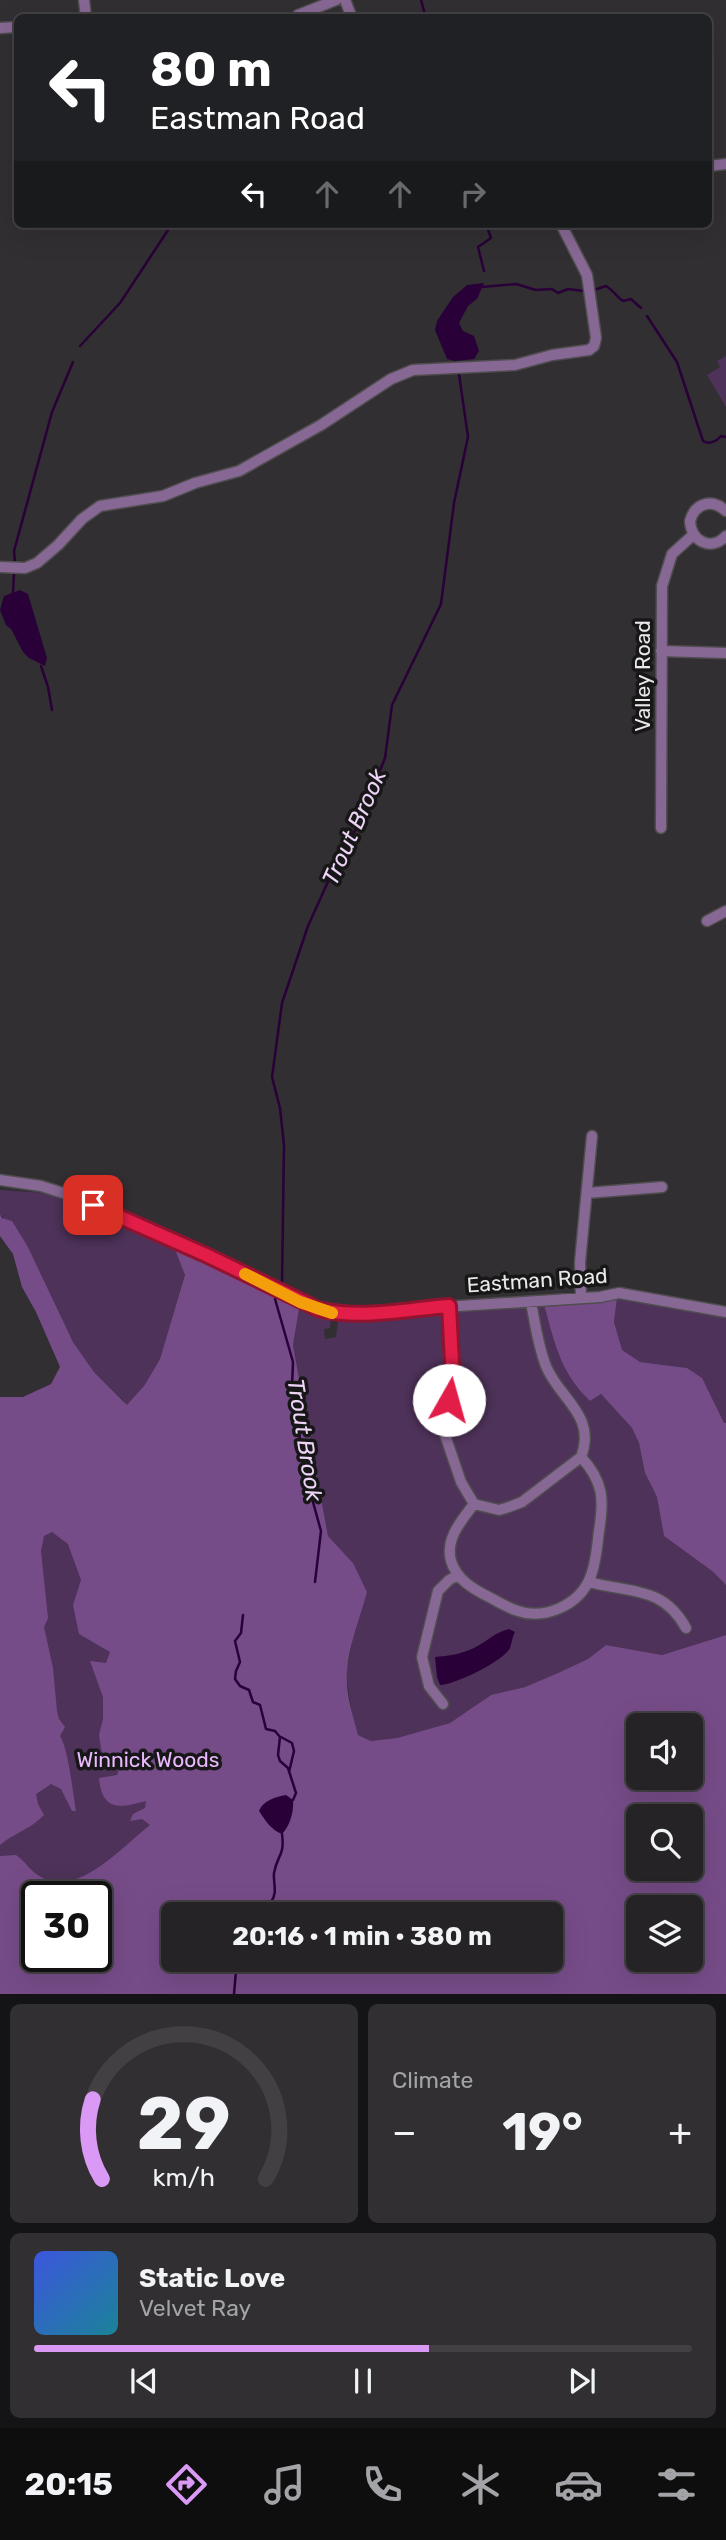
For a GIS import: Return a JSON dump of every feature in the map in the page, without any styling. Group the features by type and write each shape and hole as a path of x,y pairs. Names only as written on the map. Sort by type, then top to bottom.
{"street":[{"path":"301,14 336,0"},
{"path":"0,567 25,568 37,563 82,519 100,506 163,496 195,483 239,471 303,436 391,379 413,370 515,365 552,355 589,350 596,338 590,288 583,264 563,228"},
{"name":"Valley Road","path":"661,828 662,586 672,554 693,535 690,521 696,508 709,503 717,504 726,510"},
{"path":"693,535 708,544 715,544 726,536"},
{"path":"661,650 726,653"},
{"path":"707,922 726,911"},
{"path":"581,1298 580,1262 592,1136"},
{"name":"Eastman Road","path":"0,1181 32,1184 66,1194 174,1240 318,1309 335,1314 600,1297 618,1293 726,1312"},
{"path":"587,1193 662,1187"},
{"path":"449,1306 453,1381 444,1418 445,1435 461,1482 474,1504 499,1510 522,1502 581,1457 584,1449 585,1430 575,1407 553,1380 546,1366 531,1302"},
{"path":"474,1504 456,1527 450,1542 451,1560 458,1575 475,1590 519,1611 543,1613 566,1605 577,1597 589,1582 603,1504 600,1485 581,1457"},
{"path":"443,1704 429,1686 422,1657 438,1591 458,1575"},
{"path":"589,1582 648,1594 664,1600 674,1609 686,1628"}],"green space":[{"path":"726,356 726,407 707,375 720,367 717,361"},
{"name":"Winnick Woods","path":"0,1190 46,1193 174,1247 185,1275 160,1359 144,1386 314,1769 726,1682 726,1994 0,1994 0,1490 125,1402 94,1372 73,1342 28,1247 0,1214"},
{"name":"Winnick Woods","path":"0,1214 2,1218 12,1221 28,1247 73,1342 94,1372 127,1405 144,1386 160,1359 185,1275 174,1247 299,1309 293,1345 328,1536 353,1563 367,1592 352,1641 347,1671 348,1695 358,1735 371,1741 397,1738 450,1723 491,1695 525,1687 558,1673 588,1659 606,1645 662,1655 726,1635 726,1994 0,1994 0,1856 16,1855 34,1872 52,1881 21,1881 21,1972 112,1972 112,1881 70,1881 99,1867 150,1825 142,1819 130,1821 133,1814 145,1808 146,1801 114,1805 104,1797 101,1789 99,1778 117,1775 120,1768 117,1758 102,1754 99,1735 103,1719 103,1697 90,1661 106,1663 110,1652 79,1634 73,1605 81,1580 68,1544 52,1532 44,1536 41,1551 48,1618 44,1627 53,1668 57,1711 65,1727 60,1736 68,1760 76,1811 72,1811 61,1789 51,1784 36,1794 44,1815 0,1845 0,1397 23,1397 51,1384 60,1367 22,1287 13,1254 0,1236"},
{"path":"617,1298 726,1317 726,1423 724,1424 687,1368 639,1362 621,1350 614,1322"},
{"path":"617,1298 614,1322 622,1350 640,1362 687,1368 702,1378 726,1423 726,1585 712,1571 664,1536 657,1497 645,1473 639,1443 632,1428 601,1394 590,1401 571,1379 559,1355 543,1301"},
{"path":"544,1304 560,1356 571,1379 590,1401 601,1394 632,1428 639,1443 645,1473 657,1497 664,1536 712,1571 726,1585 726,1635 662,1655 606,1645 588,1659 558,1673 525,1687 491,1695 450,1723 397,1738 371,1741 358,1735 352,1714 346,1674 352,1643 353,1563 328,1536 293,1344 299,1309 331,1320 330,1328 324,1329 325,1339 336,1337 338,1321 342,1319"}],"shaded area":[{"path":"484,283 477,299 468,306 459,323 463,331 474,336 479,351 474,359 447,359 435,330 437,321 453,297 467,285"},
{"path":"20,590 28,594 47,658 45,666 23,652 0,610 4,596"},
{"path":"509,1629 515,1632 510,1648 499,1659 456,1681 440,1685 435,1657 469,1650"},
{"path":"286,1795 293,1800 293,1809 282,1834 271,1827 259,1811 267,1802"}],"waterway":[{"name":"Trout Brook","path":"421,0 425,14"},
{"path":"80,346 120,303 169,228"},
{"name":"Trout Brook","path":"484,271 478,247 491,238 487,228"},
{"path":"482,287 516,284 536,290 552,289 558,293 568,289 584,291"},
{"path":"594,290 606,286 623,301 631,299 641,308"},
{"path":"647,316 677,362 703,441 710,442 721,436 726,437"},
{"path":"15,562 14,551 52,412 73,362"},
{"name":"Trout Brook","path":"282,1284 284,1145 280,1108 272,1077 282,1003 308,926 335,866 358,825 385,758 392,705 441,604 454,503 468,437 459,374"},
{"path":"13,593 14,574"},
{"path":"41,666 52,710"},
{"name":"Trout Brook","path":"275,1299 293,1362 292,1386 305,1473 321,1531 315,1582"},
{"path":"243,1615 241,1633 235,1641 240,1662 235,1679 240,1686 249,1690 253,1702 260,1705 266,1729 275,1731 280,1737 278,1755 288,1768 296,1793 293,1800"},
{"path":"281,1737 292,1743 294,1751 289,1772"},
{"path":"271,1902 275,1888 274,1873 282,1851 282,1834"},
{"path":"234,1994 236,1972"}],"slow traffic":[{"path":"245,1274 300,1302 332,1313"}],"route":[{"path":"93,1205 174,1240 300,1302 335,1314 449,1306 453,1381 449,1400"}]}
